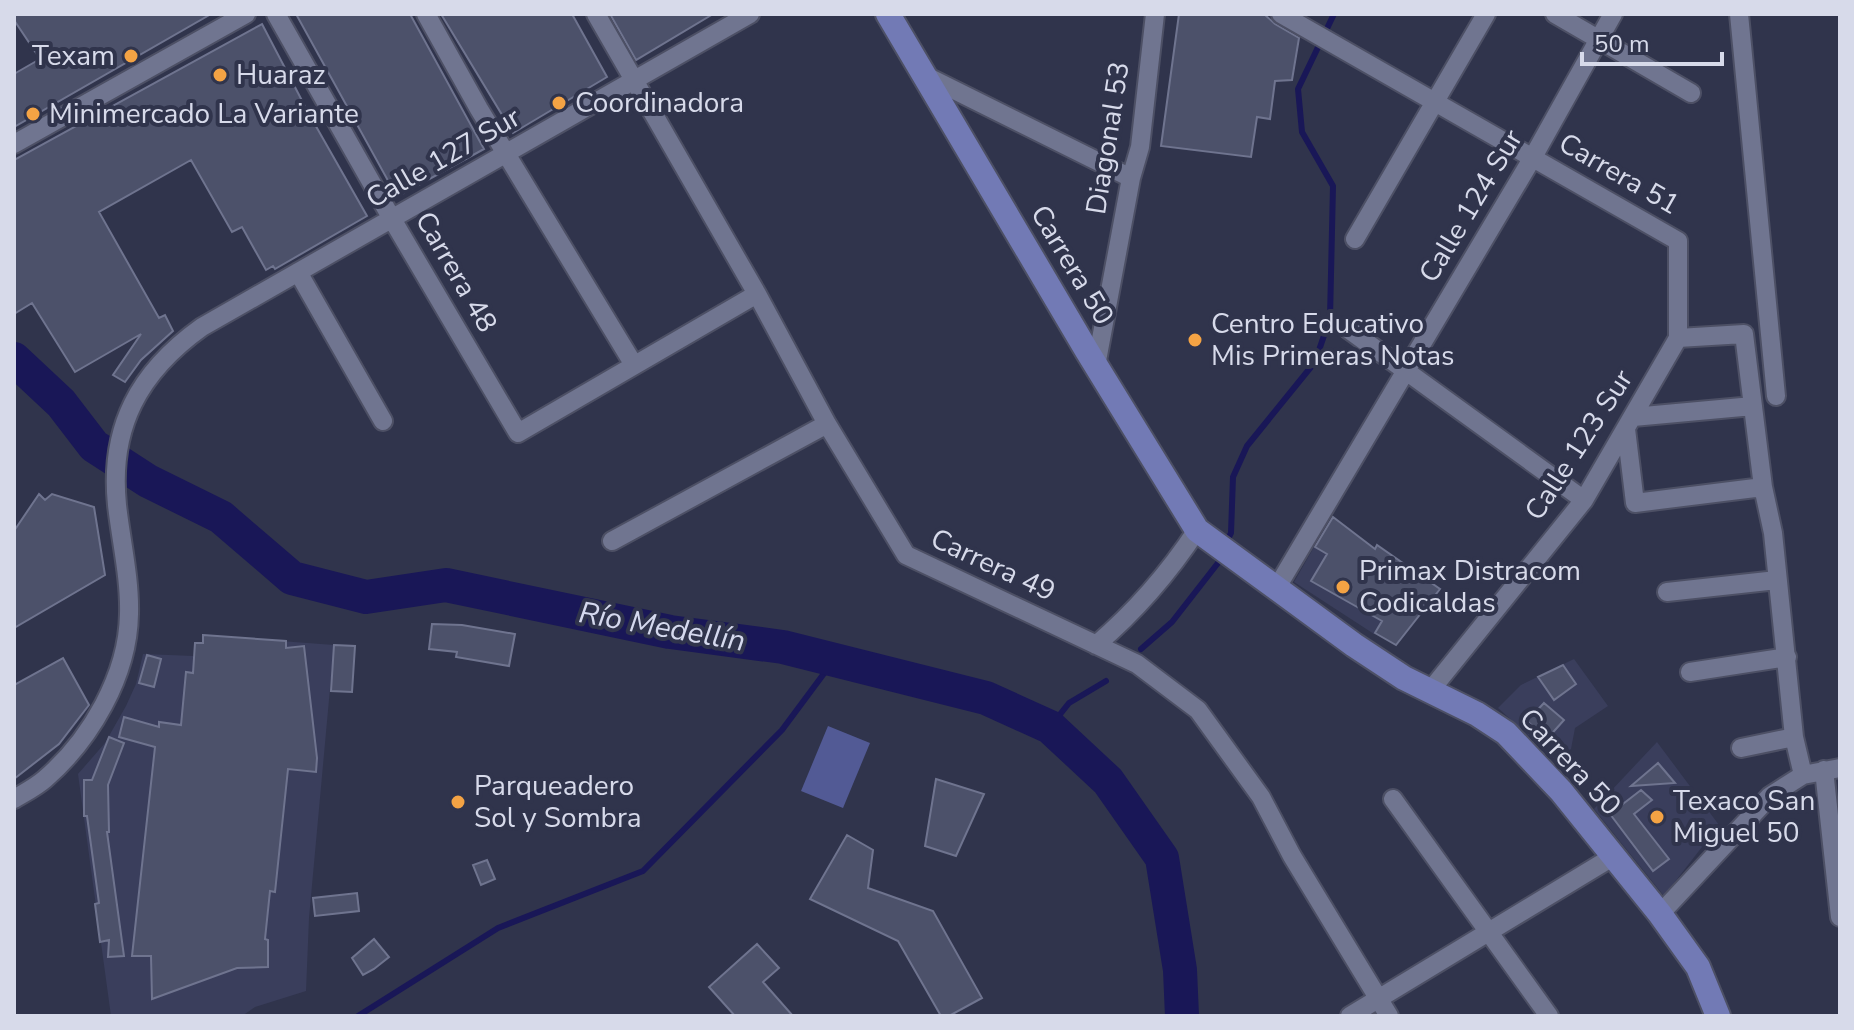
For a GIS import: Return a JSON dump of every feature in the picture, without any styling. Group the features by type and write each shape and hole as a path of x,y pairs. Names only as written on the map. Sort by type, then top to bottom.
{"main road":[{"name":"Carrera 50","path":"888,14 1096,366 1205,535 1367,654 1506,733 1561,791 1660,914 1698,967 1718,1016"}],"street":[{"path":"14,144 246,14"},
{"name":"Carrera 48","path":"276,14 518,433 634,365"},
{"path":"426,14 506,154 634,365 757,294"},
{"name":"Carrera 49","path":"596,14 757,294 827,424 906,555 1137,664 1198,710 1261,797 1292,856 1384,1008"},
{"name":"Calle 127 Sur","path":"14,799 44,780 95,722 119,666 129,615 115,468 132,404 151,371 167,354 202,327 750,14"},
{"name":"Diagonal 53","path":"1096,366 1131,178 1140,147 1155,14"},
{"name":"Carrera 51","path":"1281,14 1678,241"},
{"path":"1355,239 1486,14"},
{"path":"1555,14 1691,93"},
{"path":"1739,14 1776,396 1749,372"},
{"name":"Calle 124 Sur","path":"1276,589 1533,157 1612,15"},
{"path":"924,75 1131,178"},
{"name":"Calle 123 Sur","path":"1430,691 1584,500 1678,338 1678,241"},
{"path":"298,272 383,421"},
{"path":"1348,329 1584,500"},
{"path":"1678,338 1744,334 1763,487 1773,533 1794,737 1803,775"},
{"path":"1753,406 1630,423 1635,503 1763,487"},
{"path":"612,541 827,424"},
{"path":"1096,645 1148,597 1205,535"},
{"path":"1667,592 1777,580"},
{"path":"1690,672 1787,657"},
{"path":"1741,748 1794,737"},
{"path":"1660,914 1770,796 1803,775 1832,769 1840,917"},
{"path":"1393,799 1549,1016"},
{"path":"1350,1016 1384,1008 1489,933 1614,856"}],"shaded area":[{"name":"Primax Distracom Codicaldas","path":"1314,547 1397,593 1374,634 1294,582"},
{"path":"203,635 334,645 309,918 306,991 255,1007 242,1016 111,1016 78,774 105,743 126,706 136,684 143,654 194,656 195,643 202,643"},
{"path":"1574,659 1608,706 1575,728 1571,749 1557,761 1498,708 1521,685"},
{"path":"828,726 870,743 843,808 801,791"},
{"name":"Texaco San Miguel 50","path":"1657,742 1719,825 1664,896 1594,809"}],"building":[{"path":"14,14 211,14 14,127 14,74 40,59 14,20"},
{"path":"296,14 410,14 484,149 397,197"},
{"path":"441,14 572,14 607,77 513,133"},
{"path":"610,14 713,14 636,60"},
{"path":"1179,14 1264,14 1299,38 1292,80 1275,81 1270,119 1257,117 1251,157 1161,146"},
{"path":"262,24 367,216 275,269 273,266 266,270 242,227 232,232 191,160 99,212 159,318 165,315 173,331 141,360 125,382 113,375 141,334 75,372 32,303 14,314 14,160"},
{"path":"39,494 45,500 52,494 94,507 105,575 14,628 14,531"},
{"path":"1333,517 1375,549 1377,545 1440,589 1396,645 1375,633 1382,621 1311,581 1327,554 1315,547"},
{"path":"432,624 462,625 515,634 509,666 456,657 457,652 429,649"},
{"path":"203,635 286,641 286,648 304,646 316,772 288,769 275,892 270,891 265,939 268,940 268,967 237,968 152,999 151,956 132,956 155,747 119,737 124,717 159,727 159,722 181,725 186,672 193,673 195,643 203,643"},
{"path":"334,645 355,646 352,692 331,691"},
{"path":"147,655 161,659 154,687 139,683"},
{"path":"63,658 89,705 59,744 14,779 14,685"},
{"path":"1563,665 1576,684 1554,700 1538,677"},
{"path":"1544,703 1564,720 1547,739 1527,721"},
{"path":"109,737 124,743 108,785 107,832 124,956 108,957 109,940 100,942 95,904 99,903 87,816 84,816 84,780 92,780"},
{"path":"1658,763 1675,783 1631,786"},
{"path":"936,779 984,794 956,856 925,846"},
{"path":"1641,790 1652,800 1634,814 1669,859 1653,871 1610,814"},
{"path":"847,835 873,850 868,888 933,911 982,998 949,1016 941,1016 898,941 810,899"},
{"path":"487,860 495,879 481,885 473,865"},
{"path":"357,893 359,911 315,916 313,898"},
{"path":"374,939 389,957 363,975 352,958"},
{"path":"757,944 779,968 763,982 793,1016 735,1016 709,987"}],"waterway":[{"path":"1226,543 1231,533 1233,477 1247,446 1315,362 1330,318 1333,186 1302,132 1298,89 1334,14"},
{"name":"Río Medellín","path":"14,359 61,403 94,446 148,481 221,517 292,578 366,597 446,585 670,632 783,647 986,698 1050,727 1108,781 1162,858 1180,970 1182,1016"},
{"path":"1141,649 1172,622 1218,563 1222,553"},
{"path":"358,1016 498,928 643,871 782,730 834,660"},
{"path":"1050,727 1069,703 1106,681"}],"place":[{"name":"Texam","path":"131,56"},
{"name":"Huaraz","path":"220,75"},
{"name":"Coordinadora","path":"559,103"},
{"name":"Minimercado La Variante","path":"33,114"},
{"name":"Centro Educativo Mis Primeras Notas","path":"1195,340"},
{"name":"Primax Distracom Codicaldas","path":"1343,587"},
{"name":"Parqueadero Sol y Sombra","path":"458,802"},
{"name":"Texaco San Miguel 50","path":"1657,817"}]}
